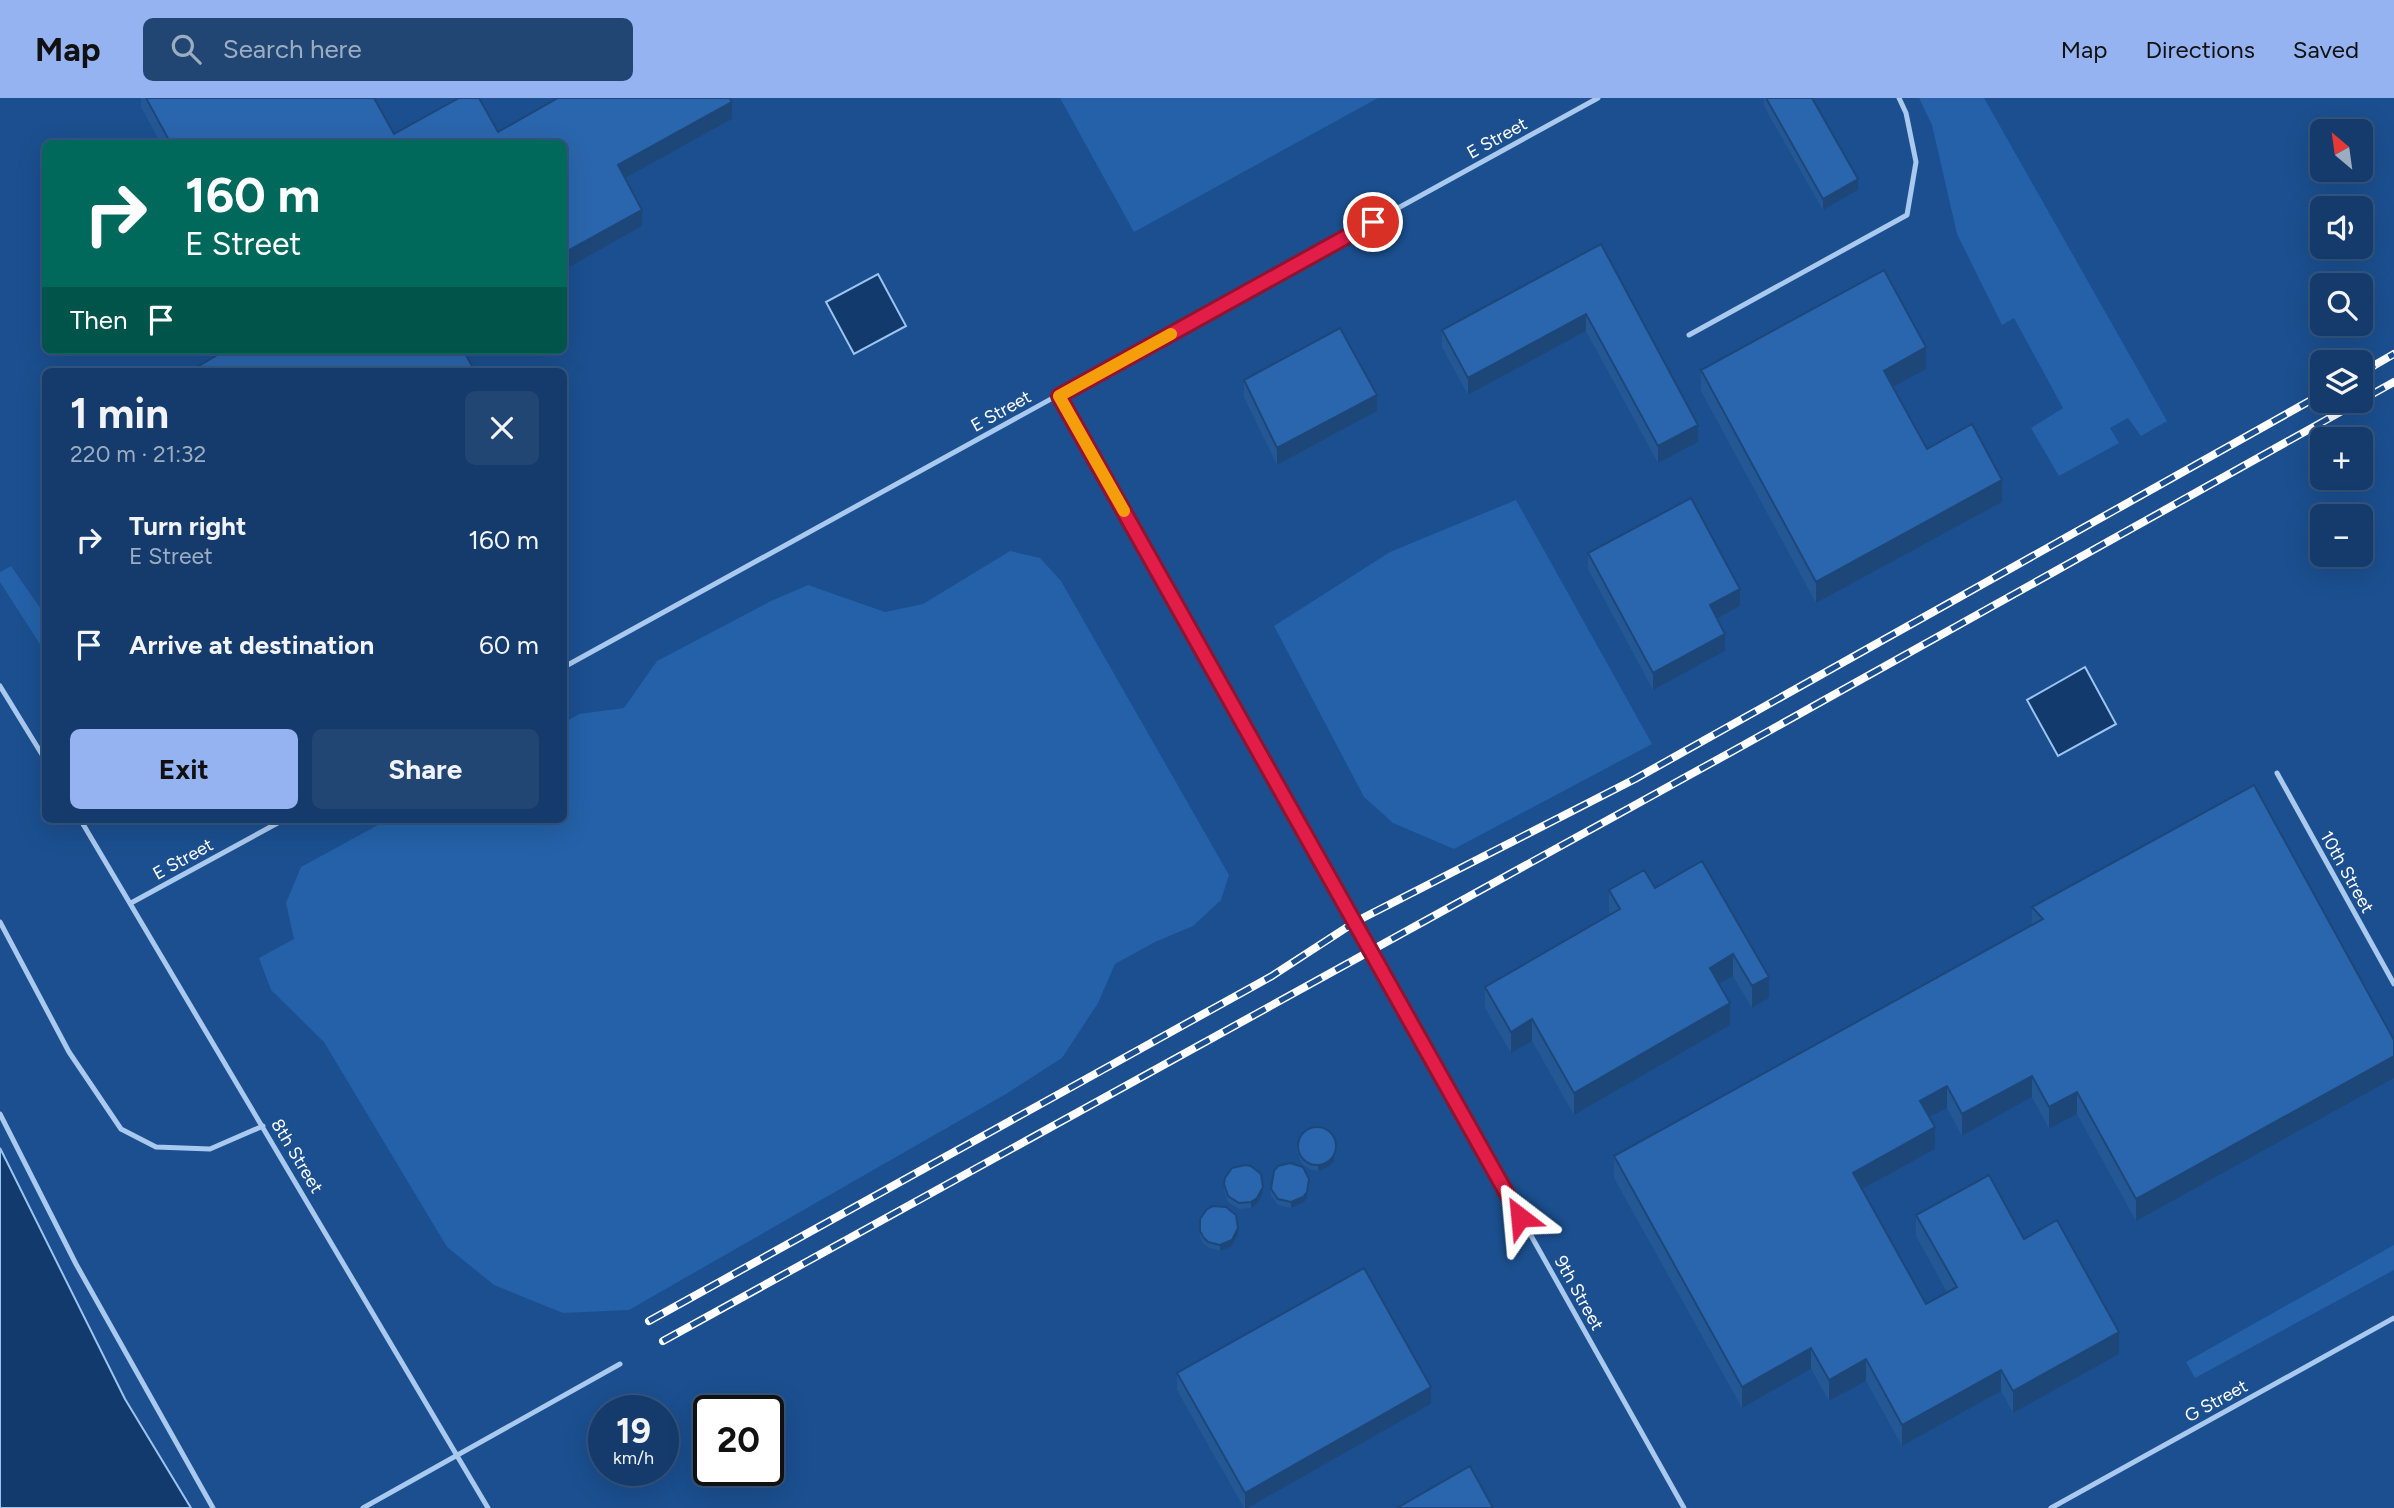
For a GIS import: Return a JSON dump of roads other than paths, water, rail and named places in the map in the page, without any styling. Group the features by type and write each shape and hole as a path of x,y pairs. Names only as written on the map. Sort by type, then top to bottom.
{"lane":[{"name":"E Street","path":"567,665 1598,98"},
{"path":"1689,335 1907,215 1916,162 1906,113 1899,98"},
{"name":"9th Street","path":"1059,396 1684,1508"},
{"path":"0,686 42,754"},
{"name":"10th Street","path":"2277,773 2394,984"},
{"name":"8th Street","path":"82,823 488,1508"},
{"name":"E Street","path":"131,903 278,823"},
{"path":"0,922 69,1052 121,1129 156,1147 210,1149 263,1126"},
{"path":"0,1114 76,1264 213,1508"},
{"name":"G Street","path":"2051,1508 2394,1318"},
{"path":"363,1508 620,1364"}],"railway":[{"path":"2373,366 2394,354"},
{"path":"663,1341 1733,751 2394,382"},
{"path":"649,1321 1272,976 1355,922 1635,779 2310,401"}]}
